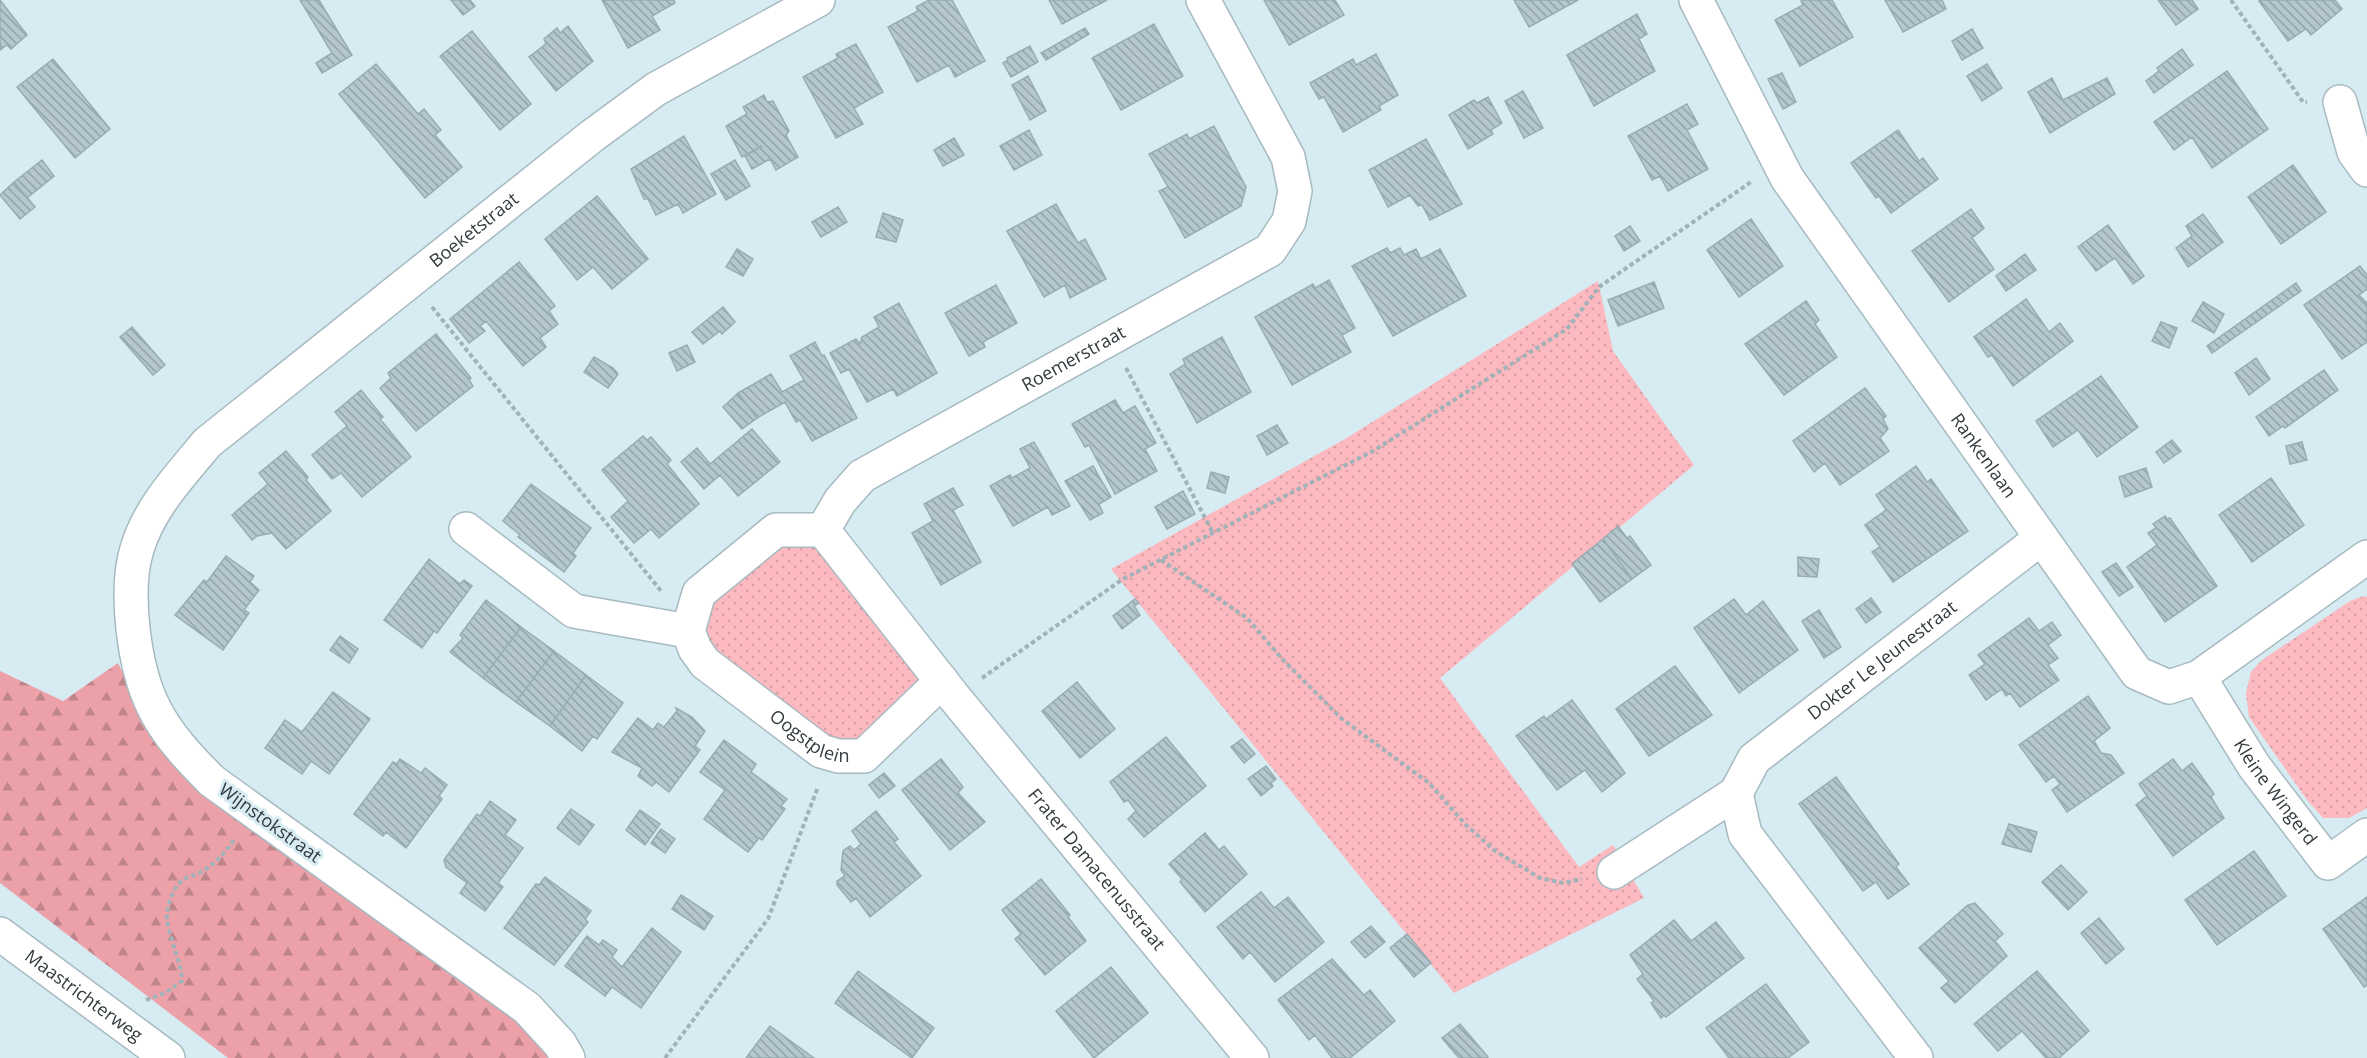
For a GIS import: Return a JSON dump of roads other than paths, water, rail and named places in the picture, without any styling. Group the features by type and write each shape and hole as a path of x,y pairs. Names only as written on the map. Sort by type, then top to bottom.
{"street":[{"name":"Boeketstraat","path":"159,501 207,443 592,136 656,89 818,0"},
{"name":"Roemerstraat","path":"823,530 840,501 862,476 1270,250 1290,221 1295,191 1288,157 1203,0"},
{"name":"Rankenlaan","path":"1696,0 1794,188 2040,539 2137,673 2169,687 2199,677 2367,557"},
{"path":"2340,102 2354,152 2367,170"},
{"name":"Wijnstokstraat","path":"159,501 136,549 130,600 137,655 153,706 181,751 212,781 527,1008 560,1044 568,1058"},
{"path":"466,529 574,611 688,627 699,593 776,530 823,530 948,689"},
{"name":"Dokter Le Jeunestraat","path":"1614,872 1736,793 1755,759 2040,539"},
{"name":"Oogstplein","path":"688,627 695,649 705,663 821,751 830,754 864,756 948,689"},
{"name":"Kleine Wingerd","path":"2199,677 2254,766 2328,863 2367,835"},
{"name":"Frater Damacenusstraat","path":"948,689 1252,1058"},
{"path":"1736,793 1745,834 1916,1058"},
{"name":"Maastrichterweg","path":"0,934 168,1058"}]}
